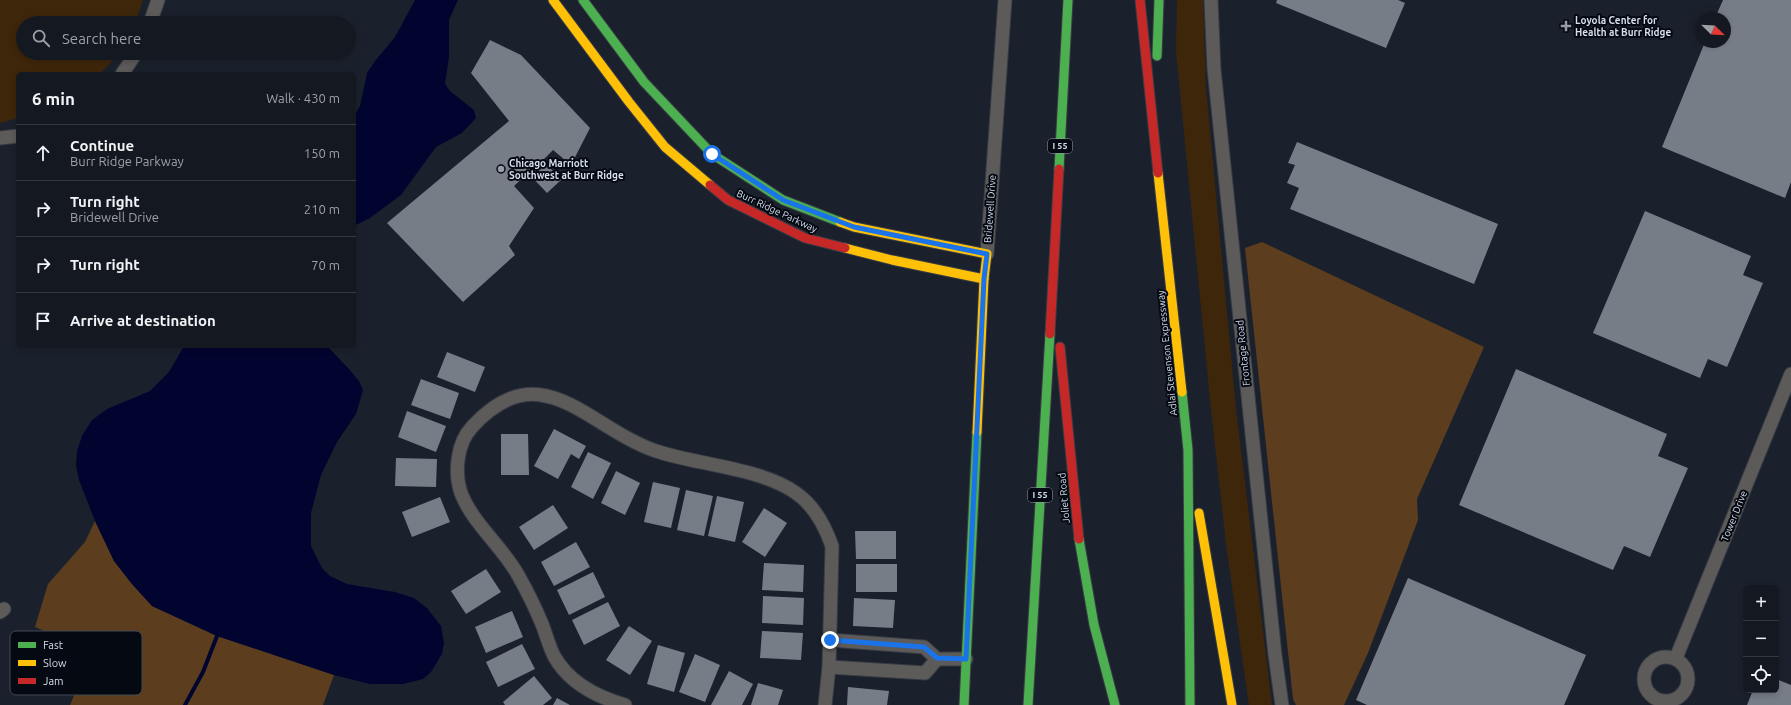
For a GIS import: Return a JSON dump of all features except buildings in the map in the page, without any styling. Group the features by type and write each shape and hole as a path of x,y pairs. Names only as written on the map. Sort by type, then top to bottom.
{"main road":[{"name":"Burr Ridge Parkway","path":"553,0 628,102 665,147 728,200 805,238 892,260 984,279"},
{"name":"Burr Ridge Parkway","path":"583,0 644,82 712,154 783,200 854,227 987,254"},
{"name":"Adlai Stevenson Expressway","path":"1140,0 1188,450 1190,705"},
{"path":"1155,133 1159,0"},
{"name":"I 55","path":"1028,705 1053,285 1067,2"},
{"name":"Bridewell Drive","path":"964,705 984,279 987,254"},
{"name":"Joliet Road","path":"1053,285 1079,538 1094,625 1115,705"},
{"path":"1188,450 1232,705"}],"street":[{"path":"152,16 158,0"},
{"name":"Bridewell Drive","path":"987,254 1005,0"},
{"name":"Frontage Road","path":"1211,0 1214,69 1275,654 1282,705"},
{"path":"123,72 131,60"},
{"path":"0,138 16,136"},
{"name":"Tower Drive","path":"1676,658 1791,374"},
{"path":"625,705 611,701 585,688 563,668 554,656 534,604 517,573 508,558 471,511 460,491 457,465 461,446 468,430 483,414 500,403 521,395 544,395 563,400 618,433 656,451 760,476 780,484 796,493 809,504 826,530 832,546 829,667 825,705"},
{"path":"830,640 924,647 937,658 966,659"},
{"path":"829,667 925,673 937,658"}],"shaded area":[{"path":"0,0 143,0 137,16 16,16 16,60 114,60 101,72 16,72 16,119 0,123"},
{"path":"1177,0 1203,0 1206,88 1236,409 1272,705 1249,705 1226,544 1211,410 1176,51"},
{"path":"1262,242 1484,347 1417,499 1418,520 1368,653 1344,705 1296,705 1293,699 1245,248"},
{"path":"95,521 114,561 152,606 217,636 334,675 323,705 70,705 74,695 142,695 142,631 44,631 35,627 48,584 85,542"}],"water":[{"path":"415,0 458,0 449,20 449,57 445,84 450,91 474,110 476,118 462,133 436,147 401,195 370,218 356,225 356,113 360,106 367,73 395,37"},
{"path":"183,348 329,348 359,381 363,390 356,414 337,442 321,475 311,513 311,546 322,568 330,576 347,584 395,592 414,598 427,608 441,626 444,643 442,654 431,672 423,679 403,684 370,684 334,675 217,636 152,606 132,584 114,561 95,521 79,480 76,466 77,451 82,436 92,420 107,409 150,391 169,372"}],"waterway":[{"path":"185,705 203,672 217,636"}],"traffic: fast":[{"path":"583,0 644,82 712,154 783,200 840,222"},
{"path":"1059,169 1068,0"},
{"path":"1157,56 1159,0"},
{"path":"1028,705 1050,334"},
{"path":"1182,392 1188,450 1190,705"},
{"path":"964,705 977,432"},
{"path":"1079,539 1094,625 1115,705"}],"traffic: slow":[{"path":"553,0 629,102 665,147 710,185"},
{"path":"1158,173 1182,392"},
{"path":"840,222 854,227 987,254 984,279 977,432"},
{"path":"845,248 892,260 984,279"},
{"path":"1199,513 1232,705"}],"traffic: jam":[{"path":"1140,0 1158,173"},
{"path":"1050,334 1059,169"},
{"path":"710,185 728,200 805,238 845,248"},
{"path":"1060,347 1079,539"}],"place":[{"name":"Loyola Center for Health at Burr Ridge","path":"1566,26"},
{"name":"Chicago Marriott Southwest at Burr Ridge","path":"501,169"}],"route":[{"path":"712,154 783,200 854,227 892,236 987,254 984,279 966,659 937,658 924,647 830,640"}]}
